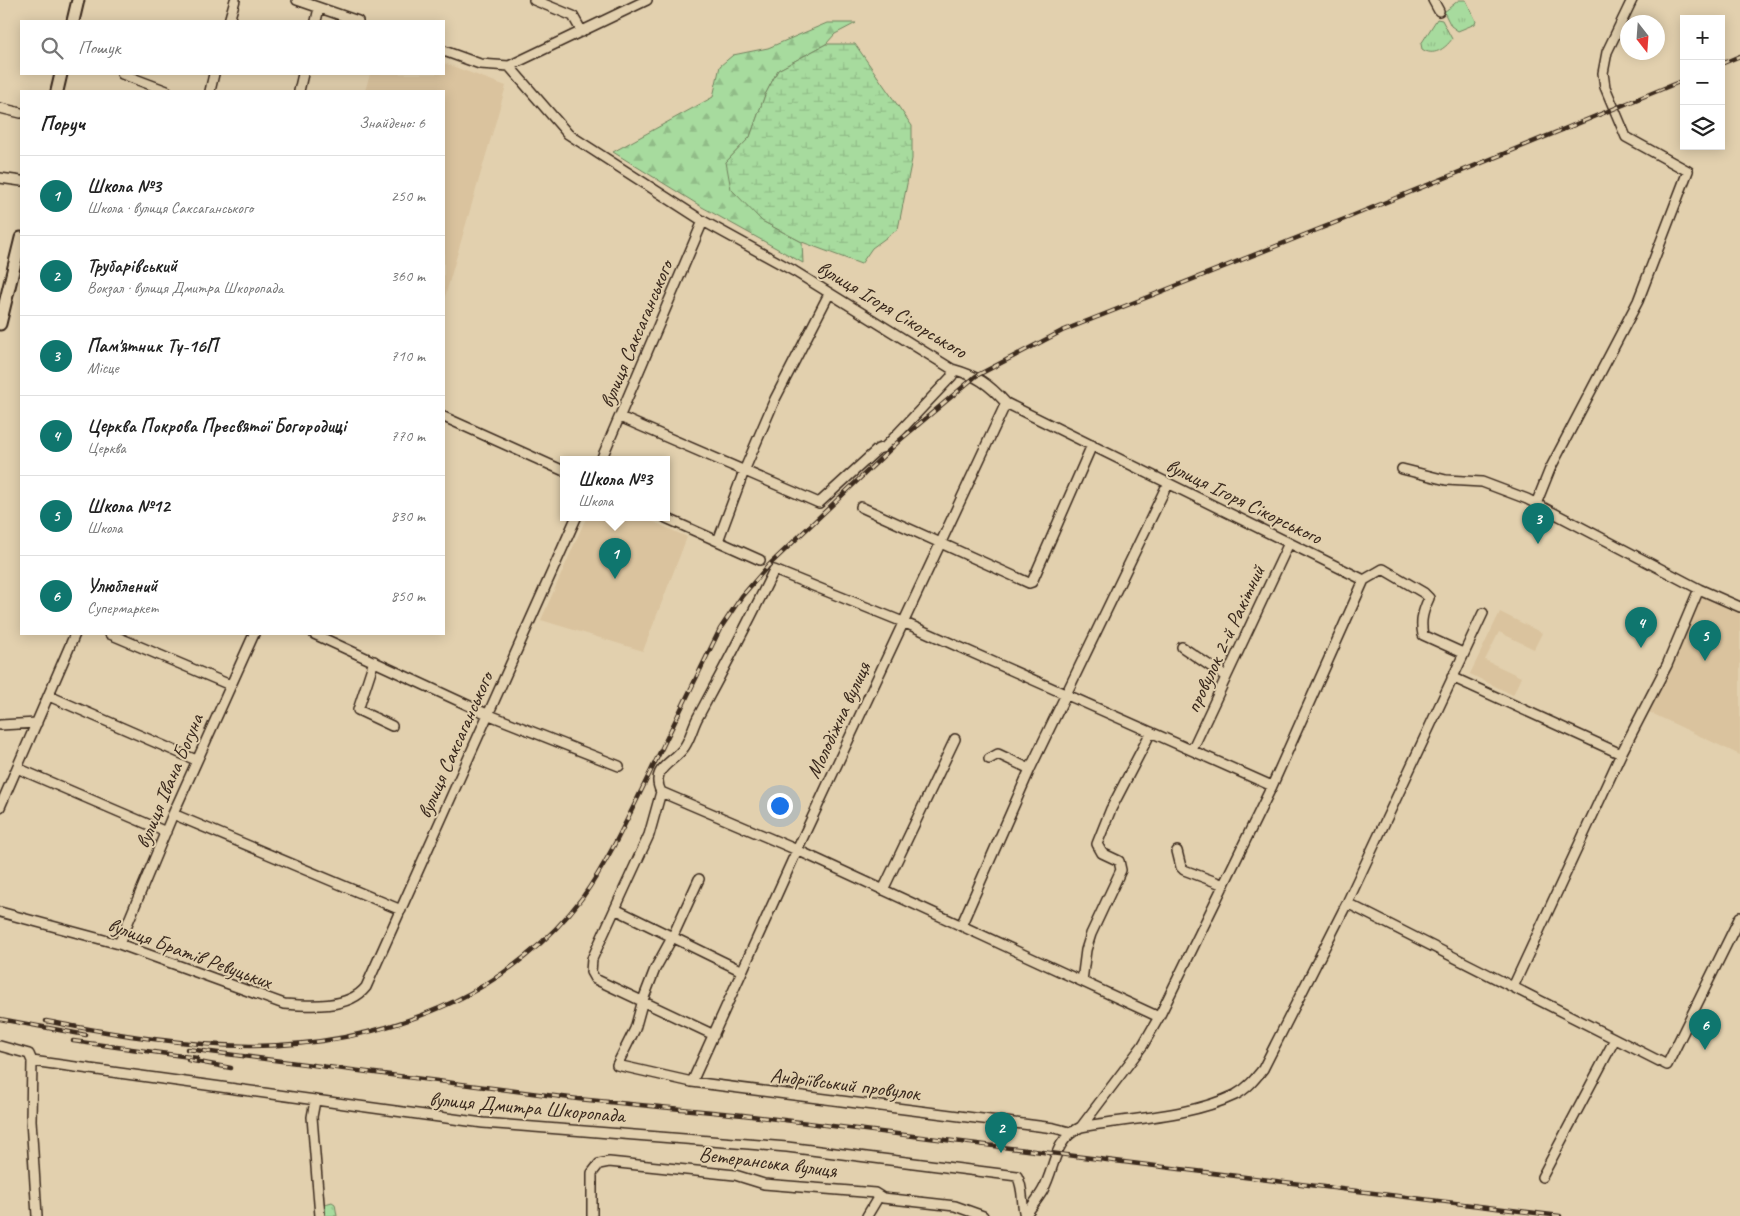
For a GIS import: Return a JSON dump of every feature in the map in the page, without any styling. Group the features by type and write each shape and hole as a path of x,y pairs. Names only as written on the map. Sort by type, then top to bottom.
{"main road":[{"path":"73,20 78,0"},
{"path":"57,90 61,75"},
{"path":"0,324 20,242"}],"street":[{"path":"229,20 235,0"},
{"path":"297,0 355,20"},
{"path":"534,0 573,16 582,32"},
{"path":"445,51 480,64 509,66 647,0"},
{"path":"1433,0 1439,11"},
{"path":"1536,504 1554,462 1638,301 1688,171 1626,137 1605,87 1603,73 1607,52 1632,0"},
{"path":"316,20 320,8"},
{"name":"вулиця Ігоря Сікорського","path":"509,66 568,134 703,221 794,271 952,369 976,376 994,388 1006,402 1364,580"},
{"path":"125,75 164,90"},
{"path":"210,90 214,75"},
{"path":"299,90 304,75"},
{"path":"0,108 20,112"},
{"path":"0,178 20,180"},
{"name":"вулиця Саксаганського","path":"603,456 703,221"},
{"path":"718,541 744,471 775,399 829,294"},
{"path":"620,417 819,503 878,449 885,447 952,376 952,369"},
{"name":"Молодіжна вулиця","path":"692,1082 797,850 1006,402"},
{"path":"445,417 560,470"},
{"path":"861,507 1029,583 1032,582 1092,445"},
{"path":"1402,469 1446,480 1482,482 1536,504 1699,589 1740,607"},
{"path":"961,926 1030,768 1168,483"},
{"path":"670,520 760,560"},
{"name":"вулиця Саксаганського","path":"366,987 575,521"},
{"name":"провулок 2-й Ракітний","path":"1192,750 1264,600 1289,543"},
{"path":"1081,1127 1143,1045 1159,1017 1272,786 1364,580 1382,569 1424,593 1429,598 1422,612 1423,635 1463,654"},
{"path":"1159,1017 797,850 662,792 658,784 658,775 668,761 685,747 692,726 738,644 774,570 903,622 1272,786"},
{"path":"1512,987 1621,754 1667,665 1699,589"},
{"path":"1025,1216 1044,1189 1062,1140 1070,1132 1081,1127 1168,1114 1236,1094 1251,1084 1274,1051 1347,903 1483,613"},
{"path":"0,807 76,635"},
{"path":"112,635 230,685"},
{"name":"вулиця Івана Богуна","path":"120,944 196,760 254,635"},
{"path":"316,635 487,714 619,766"},
{"path":"1182,648 1226,676"},
{"path":"374,661 358,710 392,726"},
{"path":"1452,677 1621,754"},
{"path":"49,696 196,760"},
{"path":"0,725 37,723"},
{"path":"1082,981 1086,950 1091,934 1121,870 1119,861 1102,852 1097,844 1111,809 1151,732"},
{"path":"883,890 955,739"},
{"path":"989,759 997,751 1030,768"},
{"path":"17,768 166,832"},
{"path":"662,792 649,836 592,959 591,972 595,979 714,1035"},
{"path":"173,814 401,910"},
{"path":"1177,851 1181,867 1184,870 1224,885"},
{"path":"643,1000 655,969 672,938 699,879"},
{"path":"1347,903 1667,1065 1740,918"},
{"path":"615,908 672,938 742,971"},
{"name":"вулиця Братів Ревуцьких","path":"0,912 120,944 284,1004 305,1006 349,1000 359,996 366,987"},
{"name":"Андріївський провулок","path":"643,1000 634,1029 617,1065 692,1082 1054,1128 1070,1132"},
{"path":"1542,1177 1615,1039"},
{"name":"вулиця Дмитра Шкоропада","path":"0,1046 28,1054 32,1061 483,1123 787,1147 1017,1176 1021,1183 1021,1205 1025,1216"},
{"path":"32,1061 31,1120 37,1216"},
{"path":"315,1101 312,1117 320,1216"},
{"name":"Ветеранська вулиця","path":"592,1216 592,1173 599,1164 609,1162 735,1175 764,1184 854,1190 879,1196 955,1206 983,1216"},
{"path":"868,1216 879,1196"}],"shaded area":[{"path":"445,63 506,86 445,297 445,90 365,90 370,75 445,75"},
{"path":"585,521 652,521 687,537 643,651 541,620"},
{"path":"1702,592 1740,610 1740,755 1647,711"},
{"path":"1500,612 1542,633 1534,649 1499,632 1485,660 1521,677 1513,695 1470,674"}],"green space":[{"path":"1459,0 1466,0 1476,21 1475,24 1458,31 1451,26 1444,12"},
{"path":"1437,19 1442,20 1452,39 1439,51 1426,51 1422,49 1421,44"},
{"path":"827,23 856,23 835,34 826,44 778,70 765,95 750,137 726,162 762,221 802,242 803,263 702,207 613,152 713,97 720,66 733,55 768,48"},
{"path":"826,44 855,44 912,126 912,159 898,229 872,248 861,264 802,242 762,221 731,189 726,162 750,137 765,95 778,70"},
{"path":"332,1202 335,1204 337,1216 325,1216 325,1204"}],"railway":[{"path":"1725,62 1740,56"},
{"path":"46,1021 151,1039 203,1044 253,1046 303,1043 354,1035 404,1022 473,992 508,970 540,943 569,914 591,885 623,829 720,629 742,596 768,566 900,440 976,376 1062,331 1347,218 1680,82"},
{"path":"0,1019 86,1035"},
{"path":"73,1041 197,1058"},
{"path":"187,1049 578,1099 743,1115 1560,1216"},
{"path":"188,1060 231,1068"}],"place":[{"name":"Пам'ятник Ту-16П","path":"1538,544"},
{"name":"Школа №3","path":"615,579"},
{"name":"Церква Покрова Пресвятої Богородиці","path":"1641,648"},
{"name":"Школа №12","path":"1705,661"},
{"name":"Улюблений","path":"1705,1050"},
{"name":"Трубарівський","path":"1001,1153"}]}
